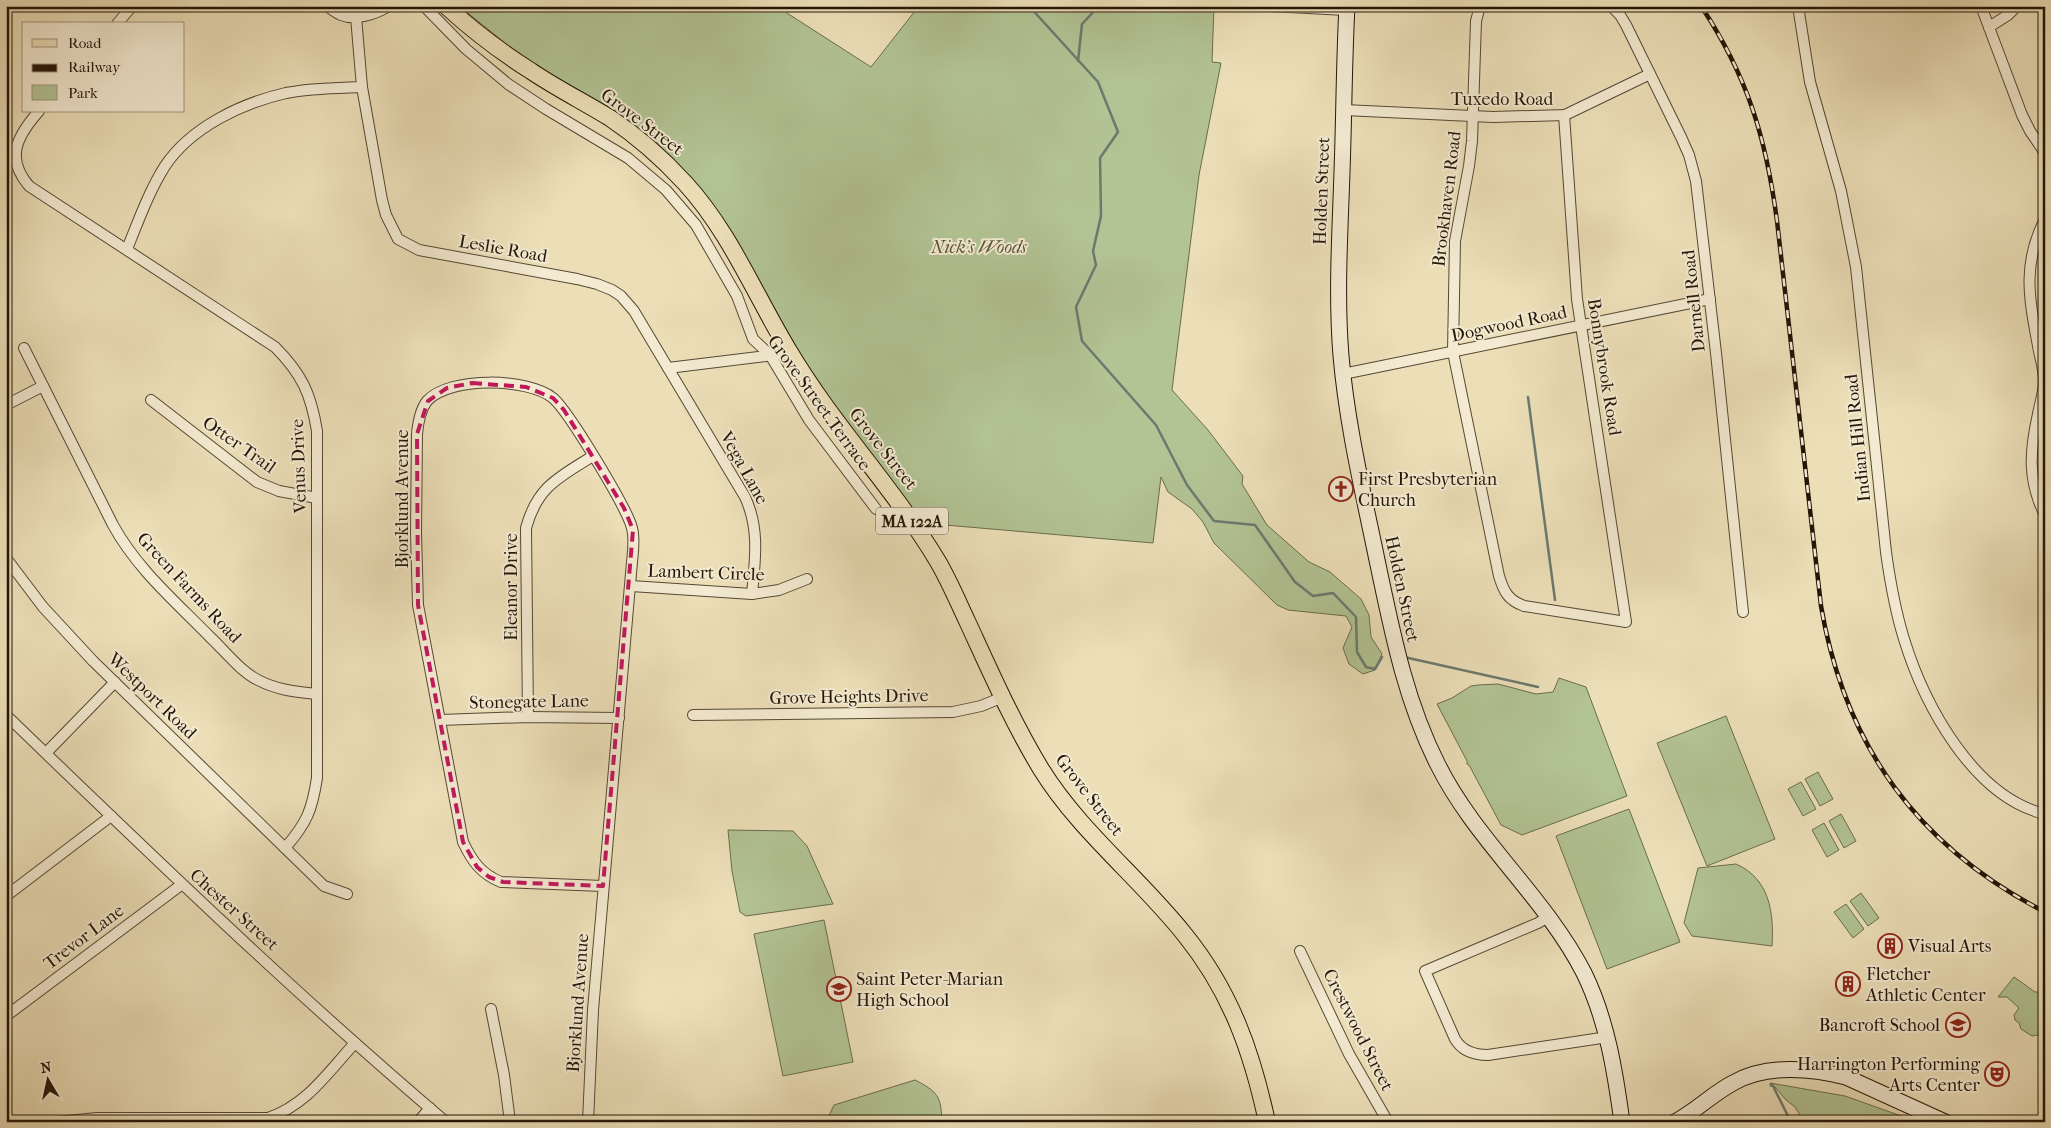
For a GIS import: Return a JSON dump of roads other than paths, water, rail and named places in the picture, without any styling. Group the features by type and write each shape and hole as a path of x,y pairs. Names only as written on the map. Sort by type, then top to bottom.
{"main road":[{"name":"Grove Street","path":"446,6 480,35 528,69 610,118 645,145 674,172 713,216 790,353 833,418 917,527 947,578 1023,737 1053,787 1078,818 1184,933 1217,982 1235,1016 1250,1053 1267,1122"},
{"name":"Holden Street","path":"1346,8 1344,110 1337,266 1339,325 1343,374 1355,456 1397,654 1414,710 1437,764 1468,814 1548,916 1583,972 1608,1037 1622,1122"},
{"path":"1675,1122 1688,1115 1734,1082 1756,1074 1798,1070 1818,1071 1846,1077 1945,1122"}],"street":[{"path":"119,22 132,6"},
{"path":"327,6 342,16 356,17 379,12 389,6"},
{"name":"Grove Street Terrace","path":"424,6 466,49 508,84 628,158 666,190 696,224 737,296 753,339 770,355 809,420 876,508"},
{"path":"1269,6 1346,8"},
{"name":"Brookhaven Road","path":"1480,6 1476,22 1473,116 1469,166 1455,241 1452,352 1499,576 1504,592 1514,602 1524,606 1626,622"},
{"name":"Darnell Road","path":"1611,6 1620,15 1681,137 1693,167 1699,196 1744,612"},
{"name":"Indian Hill Road","path":"1798,6 1810,82 1841,191 1856,267 1886,552 1893,597 1904,641 1914,668 1933,707 1968,761 1989,784 2004,795 2022,806 2045,814"},
{"path":"1981,6 2022,115 2034,139 2045,153"},
{"path":"1989,27 2008,16 2017,6"},
{"name":"Leslie Road","path":"356,17 362,87 382,200 386,215 398,240 422,251 577,279 607,287 621,296 634,311 668,368"},
{"name":"Tuxedo Road","path":"1344,110 1473,116 1564,115 1650,74"},
{"path":"127,249 162,171 174,154 200,130 243,108 286,93 312,89 362,87"},
{"name":"Venus Drive","path":"38,112 25,126 18,141 16,164 19,175 29,186 40,195 127,249 275,347 300,375 309,392 317,432 317,778 313,804 307,819 285,848"},
{"name":"Bonnybrook Road","path":"1564,115 1577,299 1626,622"},
{"path":"2045,219 2037,238 2028,276 2030,306 2044,382 2031,456 2036,491 2045,515"},
{"name":"Dogwood Road","path":"1343,374 1710,299"},
{"name":"Green Farms Road","path":"24,348 118,534 150,577 230,657 256,679 279,689 317,694"},
{"path":"668,368 790,353"},
{"name":"Vega Lane","path":"668,368 753,514 756,540 752,594"},
{"name":"Bjorklund Avenue","path":"588,1122 593,1010 630,586 633,530 624,508 593,456 564,410 548,394 534,389 505,384 460,384 436,394 422,410 417,434 416,533 418,605 463,842 477,867 489,877 504,882 603,886"},
{"path":"6,405 43,386"},
{"name":"Otter Trail","path":"151,400 257,482 279,491 317,498"},
{"name":"Eleanor Drive","path":"528,717 526,528 537,499 547,487 593,456"},
{"name":"Westport Road","path":"6,558 43,607 115,682 324,886 347,894"},
{"name":"Lambert Circle","path":"630,586 752,594 779,590 807,579"},
{"path":"46,754 115,682"},
{"name":"Grove Heights Drive","path":"693,715 953,712 981,706 1003,697"},
{"name":"Chester Street","path":"6,715 181,885 355,1043 446,1122"},
{"name":"Stonegate Lane","path":"440,720 528,717 619,718"},
{"path":"6,896 111,816"},
{"name":"Trevor Lane","path":"6,1016 181,885"},
{"path":"1548,916 1538,923 1425,971 1455,1040 1464,1049 1488,1055 1608,1037"},
{"name":"Crestwood Street","path":"1300,951 1349,1054 1388,1122"},
{"path":"491,1009 504,1075 510,1122"},
{"path":"57,1122 97,1118 268,1118 282,1113 307,1096 355,1043"},
{"path":"418,1122 430,1108"}],"waterway":[{"path":"1029,6 1098,82 1118,132 1100,158 1101,216 1093,251 1096,265 1076,307 1082,341 1156,425 1187,485 1214,521 1255,525 1295,582 1313,596 1333,593 1356,617 1357,652 1366,667 1375,669 1382,657"},
{"path":"1078,61 1082,24 1099,6"},
{"path":"1528,397 1555,600"},
{"path":"1404,657 1538,687"},
{"path":"1772,1084 1791,1122"}],"railway":[{"path":"1701,6 1717,32 1743,83 1761,135 1767,162 1777,221 1821,606 1832,657 1848,704 1869,747 1894,787 1925,824 1960,856 2000,886 2045,912"}],"place":[{"name":"First Presbyterian Church","path":"1341,489"},
{"name":"Visual Arts","path":"1890,946"},
{"name":"Fletcher Athletic Center","path":"1848,984"},
{"name":"Saint Peter-Marian High School","path":"839,989"},
{"name":"Bancroft School","path":"1958,1025"},
{"name":"Harrington Performing Arts Center","path":"1997,1074"}],"park label":[{"name":"Nick's Woods","path":"979,247"}]}
